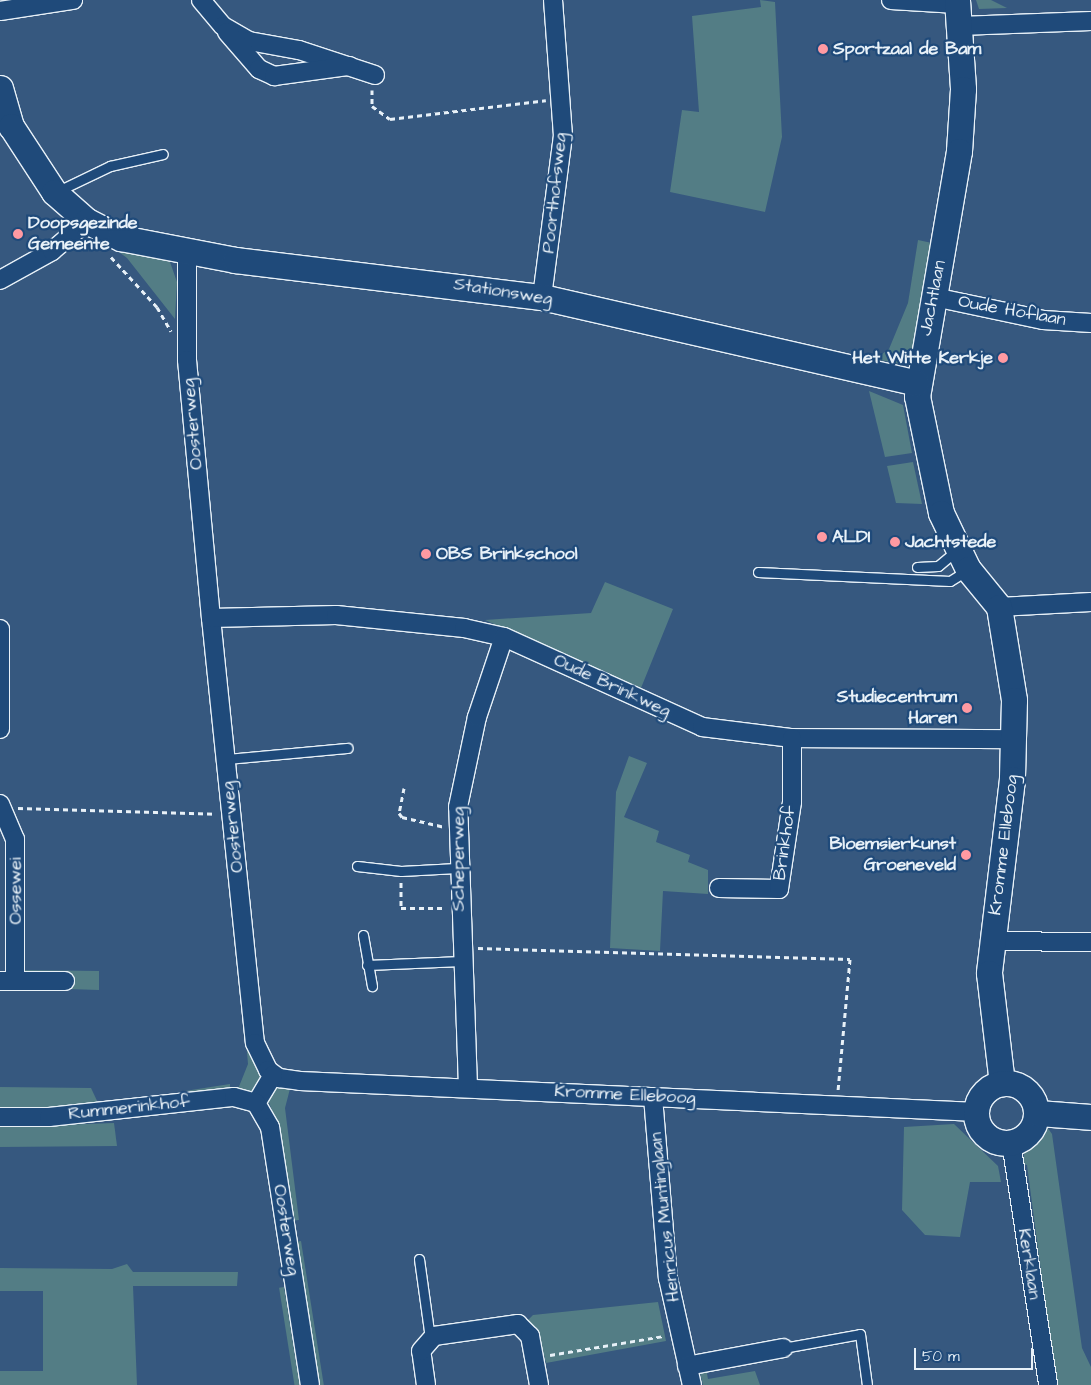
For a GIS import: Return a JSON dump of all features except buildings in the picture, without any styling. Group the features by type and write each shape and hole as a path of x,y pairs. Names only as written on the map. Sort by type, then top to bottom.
{"street":[{"path":"0,11 73,0"},
{"path":"201,0 259,69 274,76 352,65"},
{"name":"Poorthofsweg","path":"542,296 560,171 561,98 553,0"},
{"path":"891,0 958,10 1091,21"},
{"name":"Jachtlaan","path":"958,10 963,89 959,151 934,297 916,382 933,490 962,560 999,607"},
{"path":"223,26 249,41 299,50 352,65 375,75"},
{"path":"298,74 303,65 299,50"},
{"name":"Stationsweg","path":"0,88 11,126 54,192 88,221 130,241 187,253 542,296 916,382"},
{"path":"0,280 52,251 88,221"},
{"name":"Oosterweg","path":"187,253 187,344 211,618 255,1043 274,1075"},
{"name":"Oude Hoflaan","path":"934,297 1043,320 1091,323"},
{"path":"999,607 1091,602"},
{"name":"Kromme Elleboog","path":"999,607 1014,700 1016,739 993,941 989,997 1002,1083"},
{"name":"Oude Brinkweg","path":"211,618 382,617 504,637 702,727 792,738 1016,739"},
{"path":"0,629 0,729"},
{"name":"Scheperweg","path":"468,1087 456,830 462,776 504,637"},
{"name":"Brinkhof","path":"720,888 779,889 792,802 792,738"},
{"name":"Ossewei","path":"1,806 16,852 8,981 65,981"},
{"path":"993,941 1091,942"},
{"path":"256,1102 274,1075"},
{"name":"Kromme Elleboog","path":"274,1075 300,1081 468,1087 977,1112"},
{"path":"1002,1083 1028,1092 1036,1113 1028,1134 1011,1142 984,1133 977,1112 982,1095 1002,1083"},
{"name":"Rummerinkhof","path":"0,1117 49,1117 234,1097 256,1102"},
{"name":"Henricus Muntinglaan","path":"653,1097 668,1278 692,1385"},
{"name":"Oosterweg","path":"256,1102 270,1127 310,1385"},
{"path":"1036,1113 1091,1117"},
{"name":"Kerklaan","path":"1011,1142 1048,1385"},
{"path":"426,1385 421,1350 434,1336 518,1324 530,1336 539,1385"},
{"path":"687,1366 783,1348"}],"lane":[{"path":"54,192 110,166 163,154"},
{"path":"917,567 938,566 962,560"},
{"path":"758,572 950,581 962,560"},
{"path":"226,759 348,748"},
{"path":"357,866 401,871 457,868"},
{"path":"363,935 372,986"},
{"path":"367,965 461,954"},
{"path":"419,1258 429,1332 434,1336"},
{"path":"783,1348 860,1334 867,1385"}],"path":[{"path":"375,75 372,106 390,119 561,98"},
{"path":"105,251 157,307 174,336 187,344"},
{"path":"404,788 398,812 402,817 456,830"},
{"path":"1,806 232,814"},
{"path":"401,871 401,908 459,908"},
{"path":"461,954 850,959 837,1106"},
{"path":"534,1358 680,1333"}],"green space":[{"path":"760,0 775,2 782,137 765,212 670,192 682,110 699,112 692,16 761,7"},
{"path":"976,0 991,0 1007,8 979,9"},
{"path":"100,238 170,262 177,282 175,319 127,258"},
{"path":"918,240 932,243 913,356 901,364 875,359 889,349 908,303"},
{"path":"869,391 903,405 912,453 885,457"},
{"path":"913,462 922,504 896,503 887,466"},
{"path":"605,582 673,609 641,688 485,620 591,613"},
{"path":"629,756 647,763 624,817 659,831 656,842 690,855 688,862 708,870 708,894 663,891 660,951 610,948 616,792"},
{"path":"22,970 99,971 99,990 68,989"},
{"path":"246,1041 264,1070 257,1092 238,1089 248,1064"},
{"path":"230,1084 230,1091 185,1091"},
{"path":"291,1085 285,1108 299,1220 289,1221 275,1118 268,1100 277,1086"},
{"path":"0,1087 91,1088 99,1105 0,1109"},
{"path":"114,1123 117,1146 0,1147 0,1127"},
{"path":"954,1124 998,1166 1001,1182 970,1182 960,1237 925,1235 902,1210 904,1127"},
{"path":"1047,1127 1052,1134 1082,1348 1091,1367 1091,1385 1056,1385 1027,1165 1022,1164 1027,1142"},
{"path":"301,1241 324,1385 314,1385 291,1243"},
{"path":"127,1264 133,1272 238,1272 237,1286 133,1286 137,1385 0,1385 0,1371 43,1371 43,1291 0,1291 0,1268 112,1269"},
{"path":"284,1287 299,1385 294,1385 279,1288"},
{"path":"658,1302 666,1341 546,1363 537,1328 526,1322 533,1315"},
{"path":"706,1368 708,1379 755,1371 760,1385 703,1385 699,1369"}],"place":[{"name":"Sportzaal de Bam","path":"823,49"},
{"name":"Doopsgezinde Gemeente","path":"18,234"},
{"name":"Het Witte Kerkje","path":"1003,358"},
{"name":"ALDI","path":"822,537"},
{"name":"Jachtstede","path":"895,542"},
{"name":"OBS Brinkschool","path":"426,554"},
{"name":"Studiecentrum Haren","path":"967,708"},
{"name":"Bloemsierkunst Groeneveld","path":"966,855"}]}
